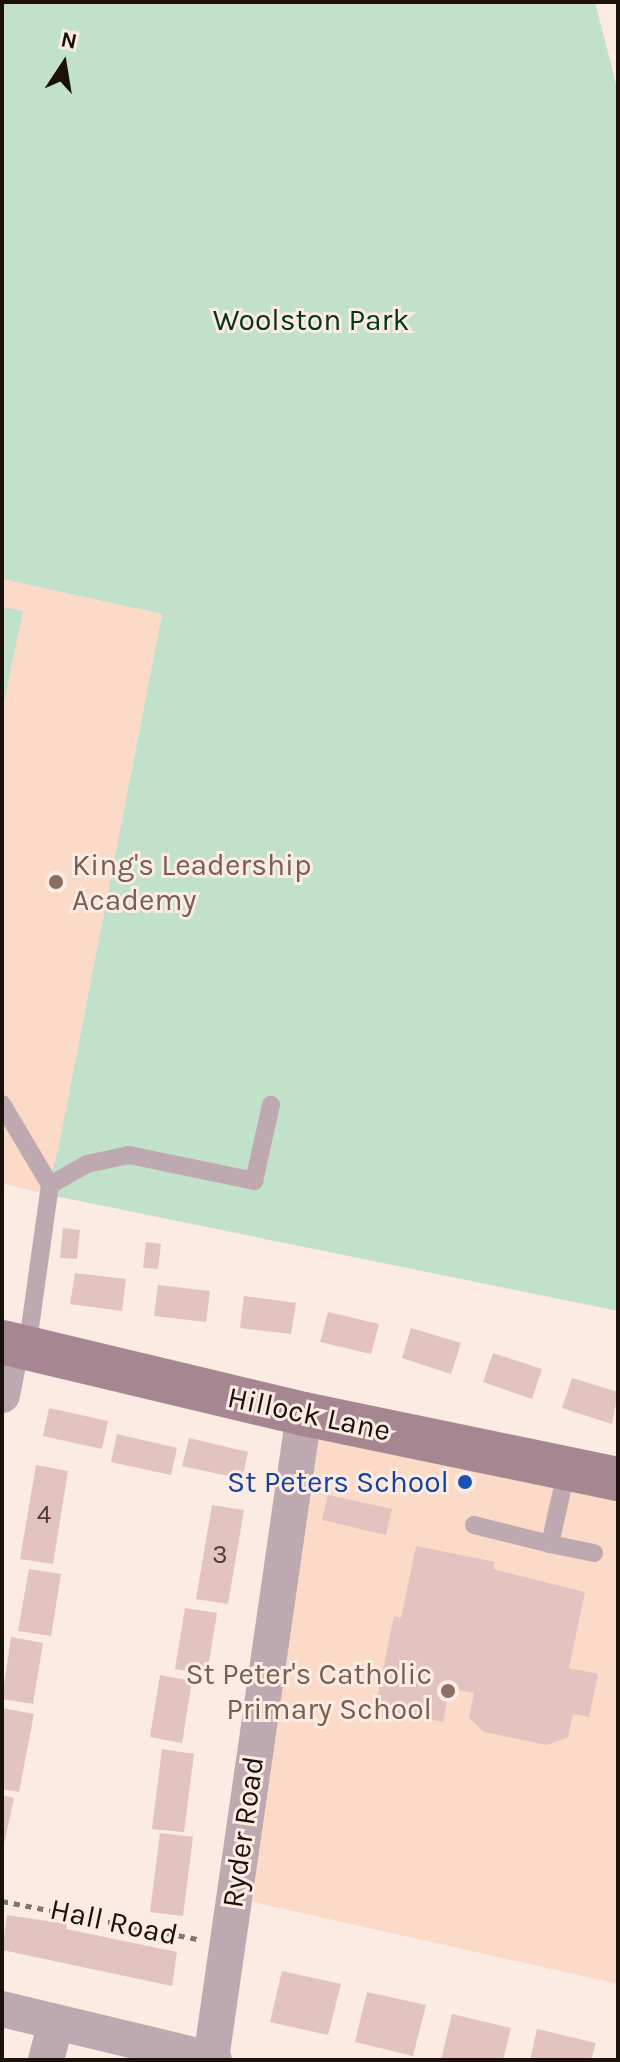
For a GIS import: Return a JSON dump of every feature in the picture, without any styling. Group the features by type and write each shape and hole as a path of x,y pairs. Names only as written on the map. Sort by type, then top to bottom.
{"street":[{"path":"2,1395 14,1345"},
{"name":"Hillock Lane","path":"14,1345 304,1414 618,1479"},
{"name":"Ryder Road","path":"212,2060 304,1414"},
{"path":"2,2009 212,2060"},
{"path":"46,2060 56,2023"}],"lane":[{"path":"2,1104 50,1185 14,1345"},
{"path":"50,1185 87,1164 129,1155 254,1181 271,1105"},
{"path":"550,1544 567,1468"},
{"path":"474,1525 594,1553"}],"path":[{"name":"Hall Road","path":"2,1901 226,1946"}],"shaded area":[{"name":"King's Leadership Academy","path":"2,579 162,614 58,1150 45,1194 2,1183"},
{"name":"St Peter's Catholic Primary School","path":"308,1421 618,1479 618,1984 253,1902"}],"green space":[{"name":"Woolston Park","path":"2,2 595,2 618,92 618,1311 45,1194 58,1150 162,614 2,579"},
{"path":"2,607 23,611 2,712"}],"building":[{"path":"63,1228 80,1230 77,1259 60,1258"},
{"path":"146,1242 161,1244 158,1269 143,1268"},
{"path":"75,1273 126,1279 122,1311 70,1304"},
{"path":"158,1285 210,1291 206,1322 154,1316"},
{"path":"244,1296 296,1303 291,1334 240,1328"},
{"path":"328,1312 379,1324 371,1354 320,1342"},
{"path":"411,1328 461,1343 451,1374 402,1358"},
{"path":"493,1353 542,1369 532,1399 483,1382"},
{"path":"572,1378 618,1392 612,1424 562,1408"},
{"path":"49,1408 108,1421 102,1449 43,1436"},
{"path":"117,1434 177,1448 171,1475 111,1462"},
{"path":"189,1438 248,1452 242,1479 182,1466"},
{"path":"36,1465 68,1471 53,1564 20,1559"},
{"path":"328,1495 392,1509 386,1535 322,1520"},
{"path":"212,1505 244,1510 228,1604 196,1599"},
{"path":"416,1546 495,1562 493,1569 585,1592 569,1668 598,1674 589,1717 573,1714 568,1737 547,1745 484,1732 469,1718 474,1693 450,1688 443,1722 375,1708 394,1616 401,1618"},
{"path":"29,1569 61,1574 51,1636 18,1631"},
{"path":"185,1608 217,1613 207,1674 175,1669"},
{"path":"11,1637 43,1643 33,1704 2,1699"},
{"path":"160,1675 192,1681 182,1743 150,1737"},
{"path":"2,1708 34,1714 19,1792 2,1789"},
{"path":"162,1749 194,1754 184,1832 152,1829"},
{"path":"2,1795 14,1798 3,1849 2,1849"},
{"path":"160,1833 193,1837 183,1916 150,1912"},
{"path":"7,1915 67,1924 66,1929 177,1952 172,1986 2,1950"},
{"path":"282,1971 341,1984 328,2035 270,2022"},
{"path":"367,1992 426,2005 413,2056 355,2042"},
{"path":"452,2014 511,2028 503,2060 441,2060"},
{"path":"537,2029 596,2043 591,2060 530,2060"}],"place":[{"name":"King's Leadership Academy","path":"56,882"},
{"name":"St Peters School","path":"465,1482"},
{"name":"St Peter's Catholic Primary School","path":"448,1691"}]}
